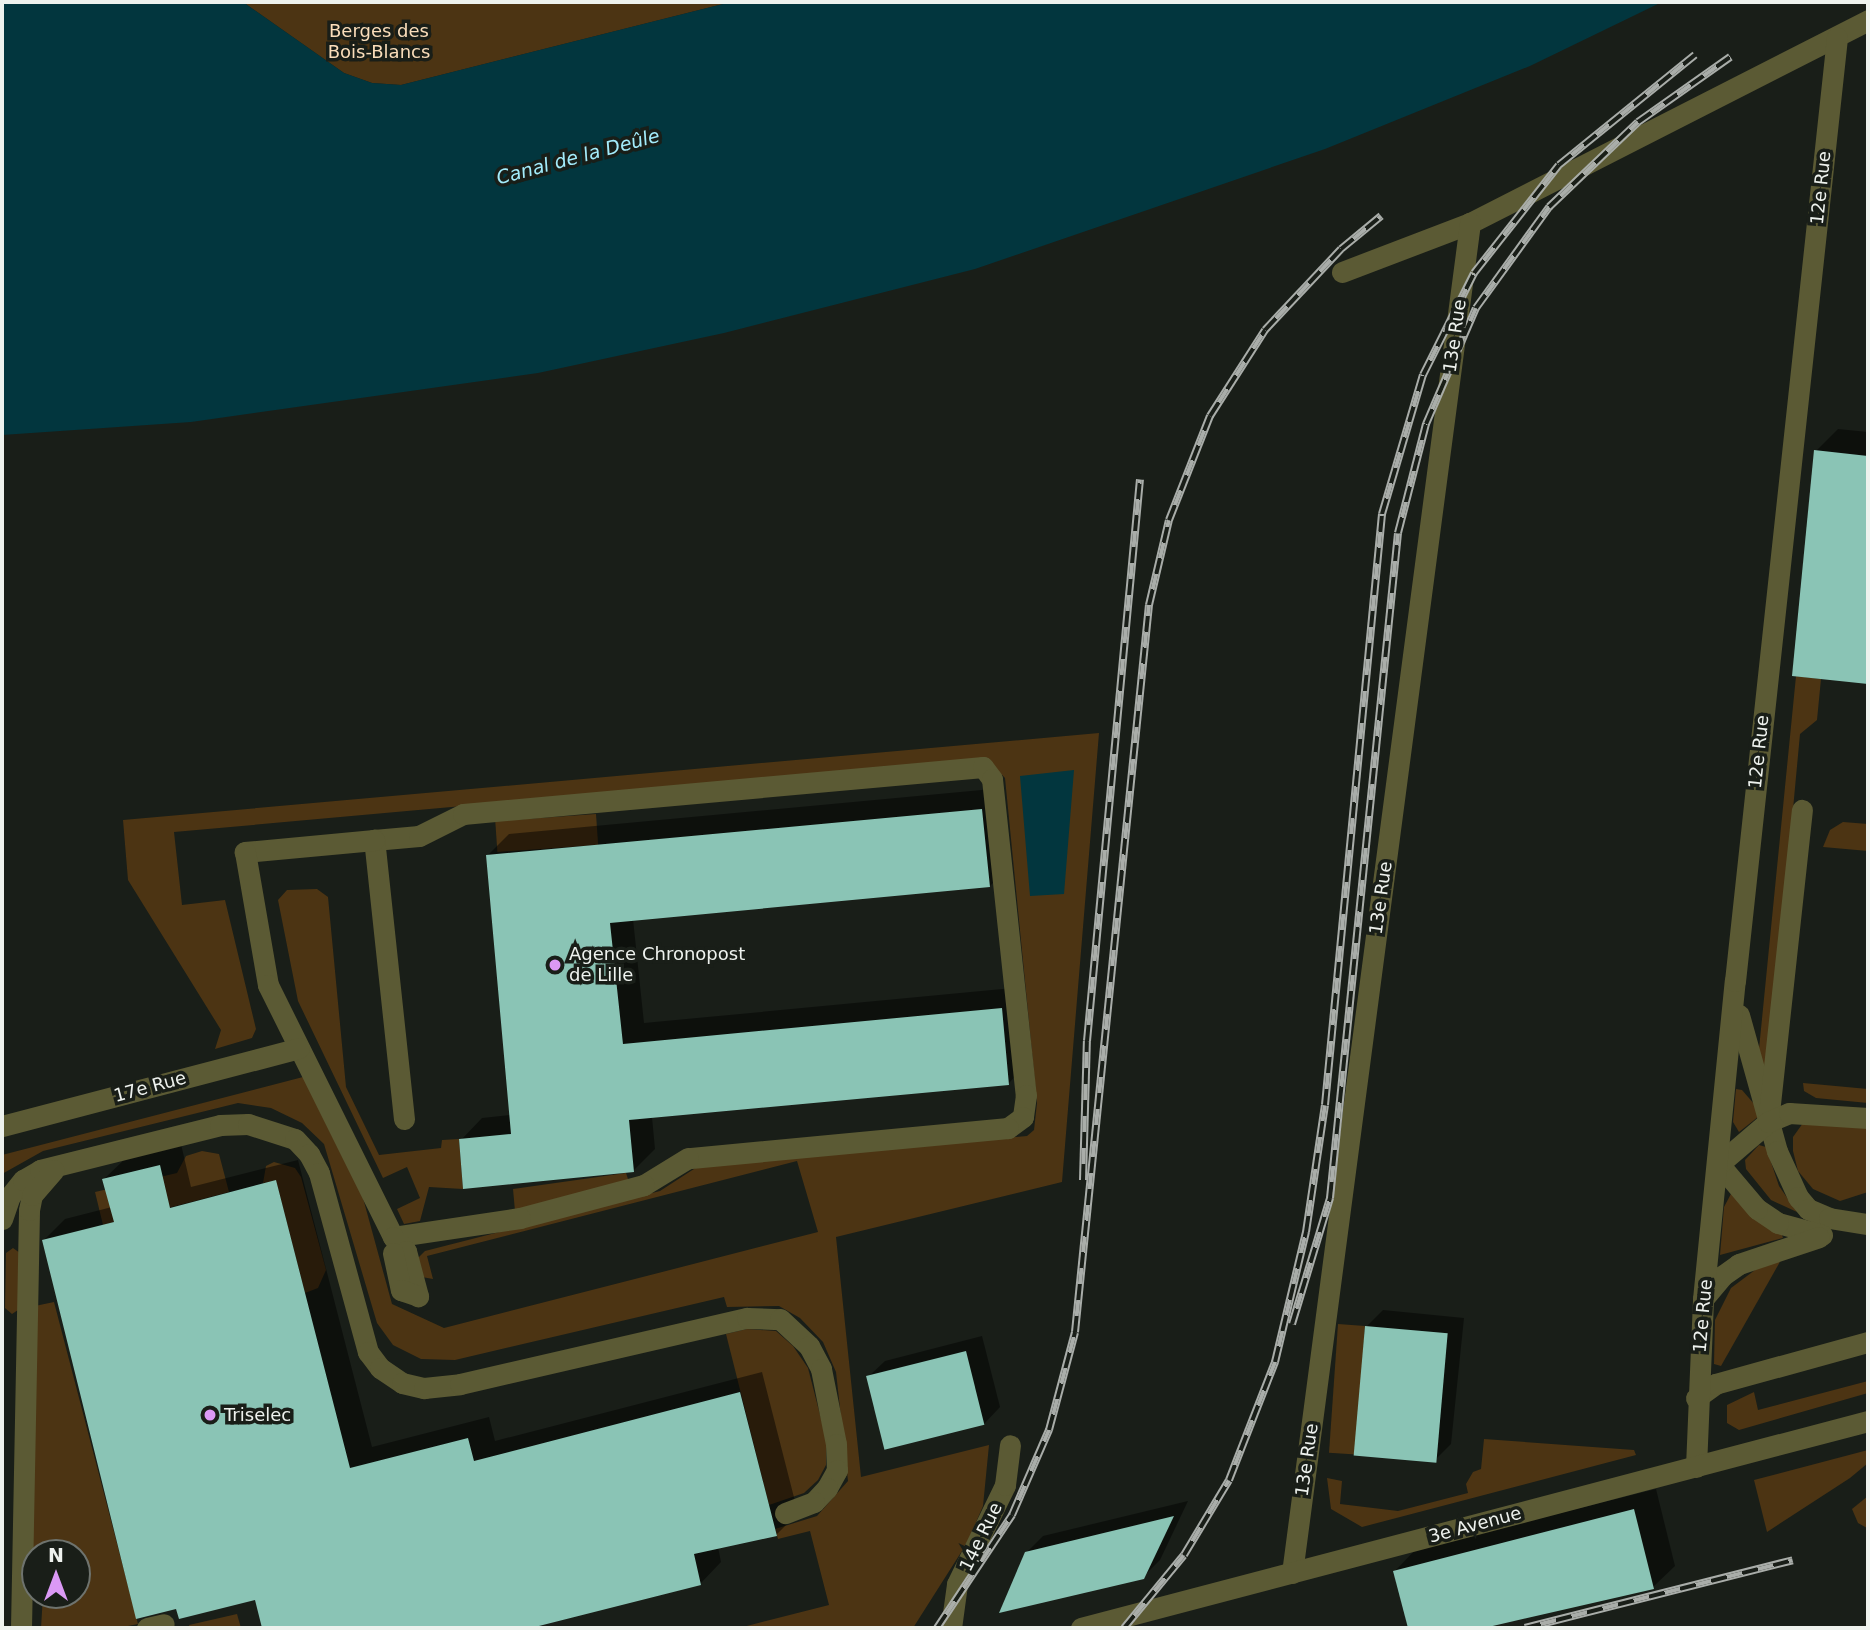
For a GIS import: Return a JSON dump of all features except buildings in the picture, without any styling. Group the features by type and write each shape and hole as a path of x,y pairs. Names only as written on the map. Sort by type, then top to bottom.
{"lane":[{"path":"1342,272 1470,223 1868,20"},
{"name":"12e Rue","path":"1696,1467 1696,1398 1703,1299 1837,38"},
{"name":"13e Rue","path":"1292,1573 1470,223"},
{"path":"973,766 983,767 992,779 1026,1095 1018,1124 688,1158 644,1185 520,1218 393,1237 299,1048 268,985 245,852 419,836 463,814 973,766"},
{"path":"1768,1122 1802,810"},
{"path":"374,840 404,1119"},
{"path":"1735,981 1740,1029 1787,1178 1808,1209 1829,1219 1868,1224"},
{"name":"17e Rue","path":"2,1126 299,1048"},
{"path":"1822,1236 1778,1223 1757,1209 1719,1164 1768,1122 1789,1113 1810,1111 1868,1118"},
{"path":"2,1219 10,1196 23,1180 61,1164 220,1125 248,1124 295,1139 319,1172 368,1352 380,1368 402,1383 424,1388 460,1384 747,1318 780,1319 809,1346 821,1369 836,1444 836,1470 827,1488 814,1502 785,1513"},
{"path":"20,1628 29,1210 42,1179 61,1164"},
{"path":"1703,1299 1722,1276 1739,1264 1822,1236 1868,1224"},
{"path":"1696,1398 1715,1384 1868,1342"},
{"name":"3e Avenue","path":"1081,1628 1868,1421"},
{"name":"14e Rue","path":"951,1628 957,1584 994,1514 1005,1485 1010,1445"}],"green space":[{"name":"Berges des Bois-Blancs","path":"243,2 731,2 401,85 372,83 344,73"},
{"path":"1796,676 1821,679 1817,720 1800,734 1769,1067 1761,1065 1759,1049"},
{"path":"1099,733 1062,1182 836,1237 861,1477 989,1445 983,1506 967,1543 913,1628 739,1628 829,1605 810,1531 778,1539 775,1529 817,1516 848,1481 836,1372 823,1342 800,1318 779,1306 727,1307 724,1297 455,1360 421,1359 393,1345 377,1323 324,1144 302,1123 271,1108 238,1103 43,1151 2,1174 2,1155 303,1077 363,1198 392,1304 444,1328 818,1232 797,1161 427,1256 433,1279 422,1277 417,1259 425,1251 660,1191 697,1167 1027,1136 1034,1130 1037,1103 1005,778 987,759 174,832 182,905 225,900 256,1029 252,1038 215,1049 221,1030 128,880 123,820"},
{"path":"596,814 598,845 497,852 495,821"},
{"path":"1843,822 1868,824 1868,851 1823,847 1830,830"},
{"path":"317,889 328,897 346,1087 379,1155 441,1148 442,1140 459,1139 463,1189 429,1187 420,1221 404,1224 397,1209 420,1198 407,1167 383,1178 298,1001 278,900 287,890"},
{"path":"1803,1083 1868,1089 1868,1103 1816,1098 1804,1091"},
{"path":"1736,1089 1742,1090 1755,1105 1758,1117 1739,1132 1733,1122"},
{"path":"1803,1123 1868,1125 1868,1192 1840,1201 1813,1189 1798,1171 1793,1151 1793,1137"},
{"path":"1759,1145 1766,1147 1779,1186 1797,1212 1771,1200 1746,1169 1745,1160"},
{"path":"202,1151 219,1154 229,1192 103,1225 95,1192 177,1173 186,1156"},
{"path":"274,1162 295,1168 301,1177 326,1270 318,1288 305,1293 276,1181 263,1183 266,1166"},
{"path":"626,1173 629,1182 515,1211 513,1189"},
{"path":"1732,1192 1783,1238 1720,1255 1724,1207"},
{"path":"13,1248 20,1253 18,1310 12,1314 5,1308 6,1253"},
{"path":"1781,1260 1721,1366 1714,1364 1715,1320 1731,1288 1767,1261"},
{"path":"54,1302 138,1624 118,1628 41,1628 42,1609 91,1609 91,1539 29,1539 35,1306"},
{"path":"1338,1324 1365,1326 1356,1455 1329,1453"},
{"path":"747,1329 776,1331 793,1346 808,1368 826,1438 826,1465 818,1480 804,1493 769,1505 726,1334"},
{"path":"1868,1381 1868,1393 1739,1430 1727,1423 1727,1405 1754,1392 1758,1410"},
{"path":"1484,1439 1634,1450 1636,1455 1362,1527 1331,1509 1327,1478 1342,1481 1340,1504 1398,1511 1468,1493 1466,1484 1473,1472 1481,1469"},
{"path":"1868,1450 1868,1463 1850,1478 1767,1532 1754,1480"},
{"path":"1868,1496 1867,1528 1858,1523 1852,1509"},
{"path":"237,1614 241,1628 190,1628 189,1625"}],"water":[{"name":"Canal de la Deûle","path":"2,2 243,2 344,73 372,83 401,85 731,2 1662,2 1530,66 1325,149 975,269 724,333 538,373 191,422 2,435"},
{"path":"1074,770 1064,894 1030,896 1020,776"}],"railway":[{"path":"1124,1628 1184,1555 1229,1480 1275,1362 1306,1232 1325,1105 1382,514 1423,375 1474,273 1559,165 1695,55"},
{"path":"1292,1324 1330,1198 1398,533 1426,424 1476,308 1549,207 1638,122 1730,57"},
{"path":"937,1628 1012,1515 1049,1430 1075,1332 1149,605 1169,520 1210,416 1265,330 1341,249 1381,216"},
{"path":"1083,1180 1087,1041 1140,479"},
{"path":"1525,1628 1793,1560"}],"place":[{"name":"Agence Chronopost de Lille","path":"555,965"},
{"name":"Triselec","path":"210,1415"}]}
